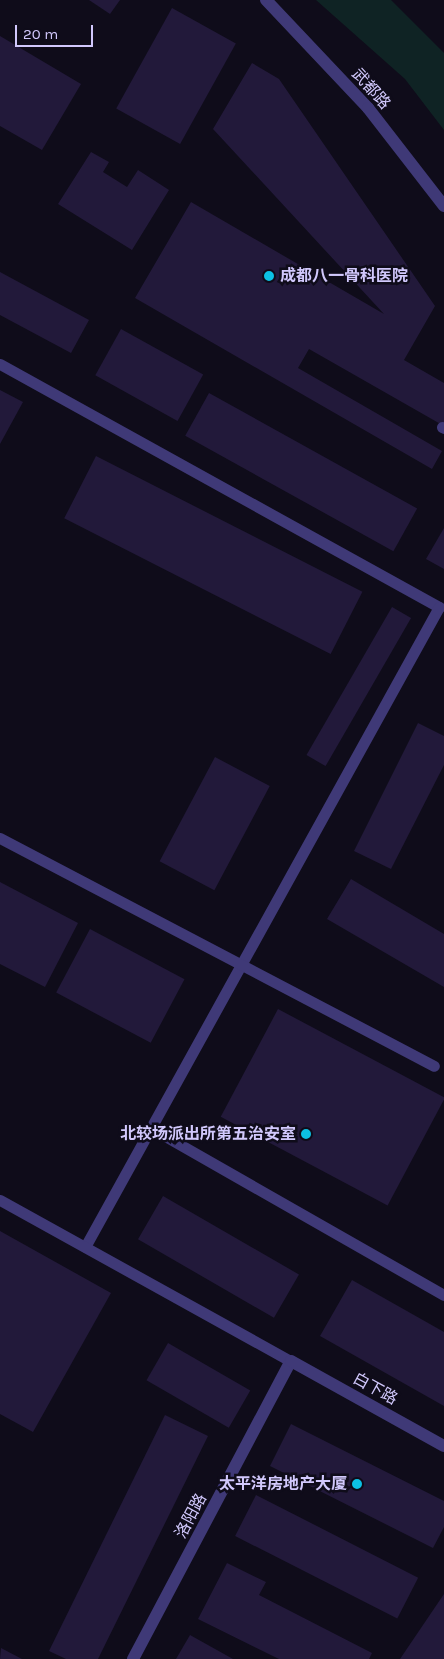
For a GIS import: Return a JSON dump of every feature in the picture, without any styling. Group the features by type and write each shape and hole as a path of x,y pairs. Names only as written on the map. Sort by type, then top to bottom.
{"street":[{"name":"武都路","path":"266,0 368,108 444,206"},
{"name":"白下路","path":"291,1361 444,1446"},
{"name":"洛阳路","path":"133,1659 291,1361"}],"lane":[{"path":"0,364 439,607 85,1247"},
{"path":"0,838 434,1066"},
{"path":"151,1128 444,1295"},
{"path":"0,1200 291,1361"}],"green space":[{"path":"316,0 391,0 444,53 444,130 405,79"}],"building":[{"path":"89,0 120,0 110,14"},
{"path":"172,8 236,43 180,144 116,109"},
{"path":"0,36 81,84 42,150 0,126"},
{"path":"252,63 279,79 435,306 404,360 444,383 444,426 309,349 298,368 442,451 432,469 135,298 191,202 384,314 213,129"},
{"path":"91,152 109,162 103,172 127,187 138,170 169,190 132,250 58,204"},
{"path":"0,272 89,320 71,353 0,315"},
{"path":"121,329 203,375 178,421 95,375"},
{"path":"0,390 23,402 0,444"},
{"path":"209,393 417,508 393,551 185,436"},
{"path":"96,456 362,592 331,654 64,518"},
{"path":"444,528 444,569 426,559"},
{"path":"392,607 411,618 326,766 306,755"},
{"path":"418,723 444,736 444,765 391,869 354,851"},
{"path":"215,757 270,786 214,890 160,861"},
{"path":"351,879 444,934 444,987 327,919"},
{"path":"0,882 78,923 45,987 0,964"},
{"path":"90,929 184,979 151,1043 56,993"},
{"path":"278,1009 444,1097 388,1205 221,1117"},
{"path":"163,1196 299,1274 274,1318 138,1239"},
{"path":"0,1231 111,1293 33,1432 0,1414"},
{"path":"352,1280 444,1332 444,1406 320,1336"},
{"path":"168,1343 250,1390 229,1428 146,1380"},
{"path":"165,1415 208,1436 98,1659 66,1659 49,1651"},
{"name":"太平洋房地产大厦","path":"291,1424 444,1501 444,1527 433,1548 270,1466"},
{"path":"256,1495 418,1578 397,1619 235,1536"},
{"path":"227,1563 266,1582 259,1595 372,1653 369,1659 279,1659 198,1619"},
{"path":"444,1594 444,1659 400,1659"},
{"path":"190,1635 233,1659 176,1659"},
{"path":"1,1648 22,1659 0,1659"}],"place":[{"name":"成都八一骨科医院","path":"269,276"},
{"name":"北较场派出所第五治安室","path":"306,1134"},
{"name":"太平洋房地产大厦","path":"357,1484"}]}
